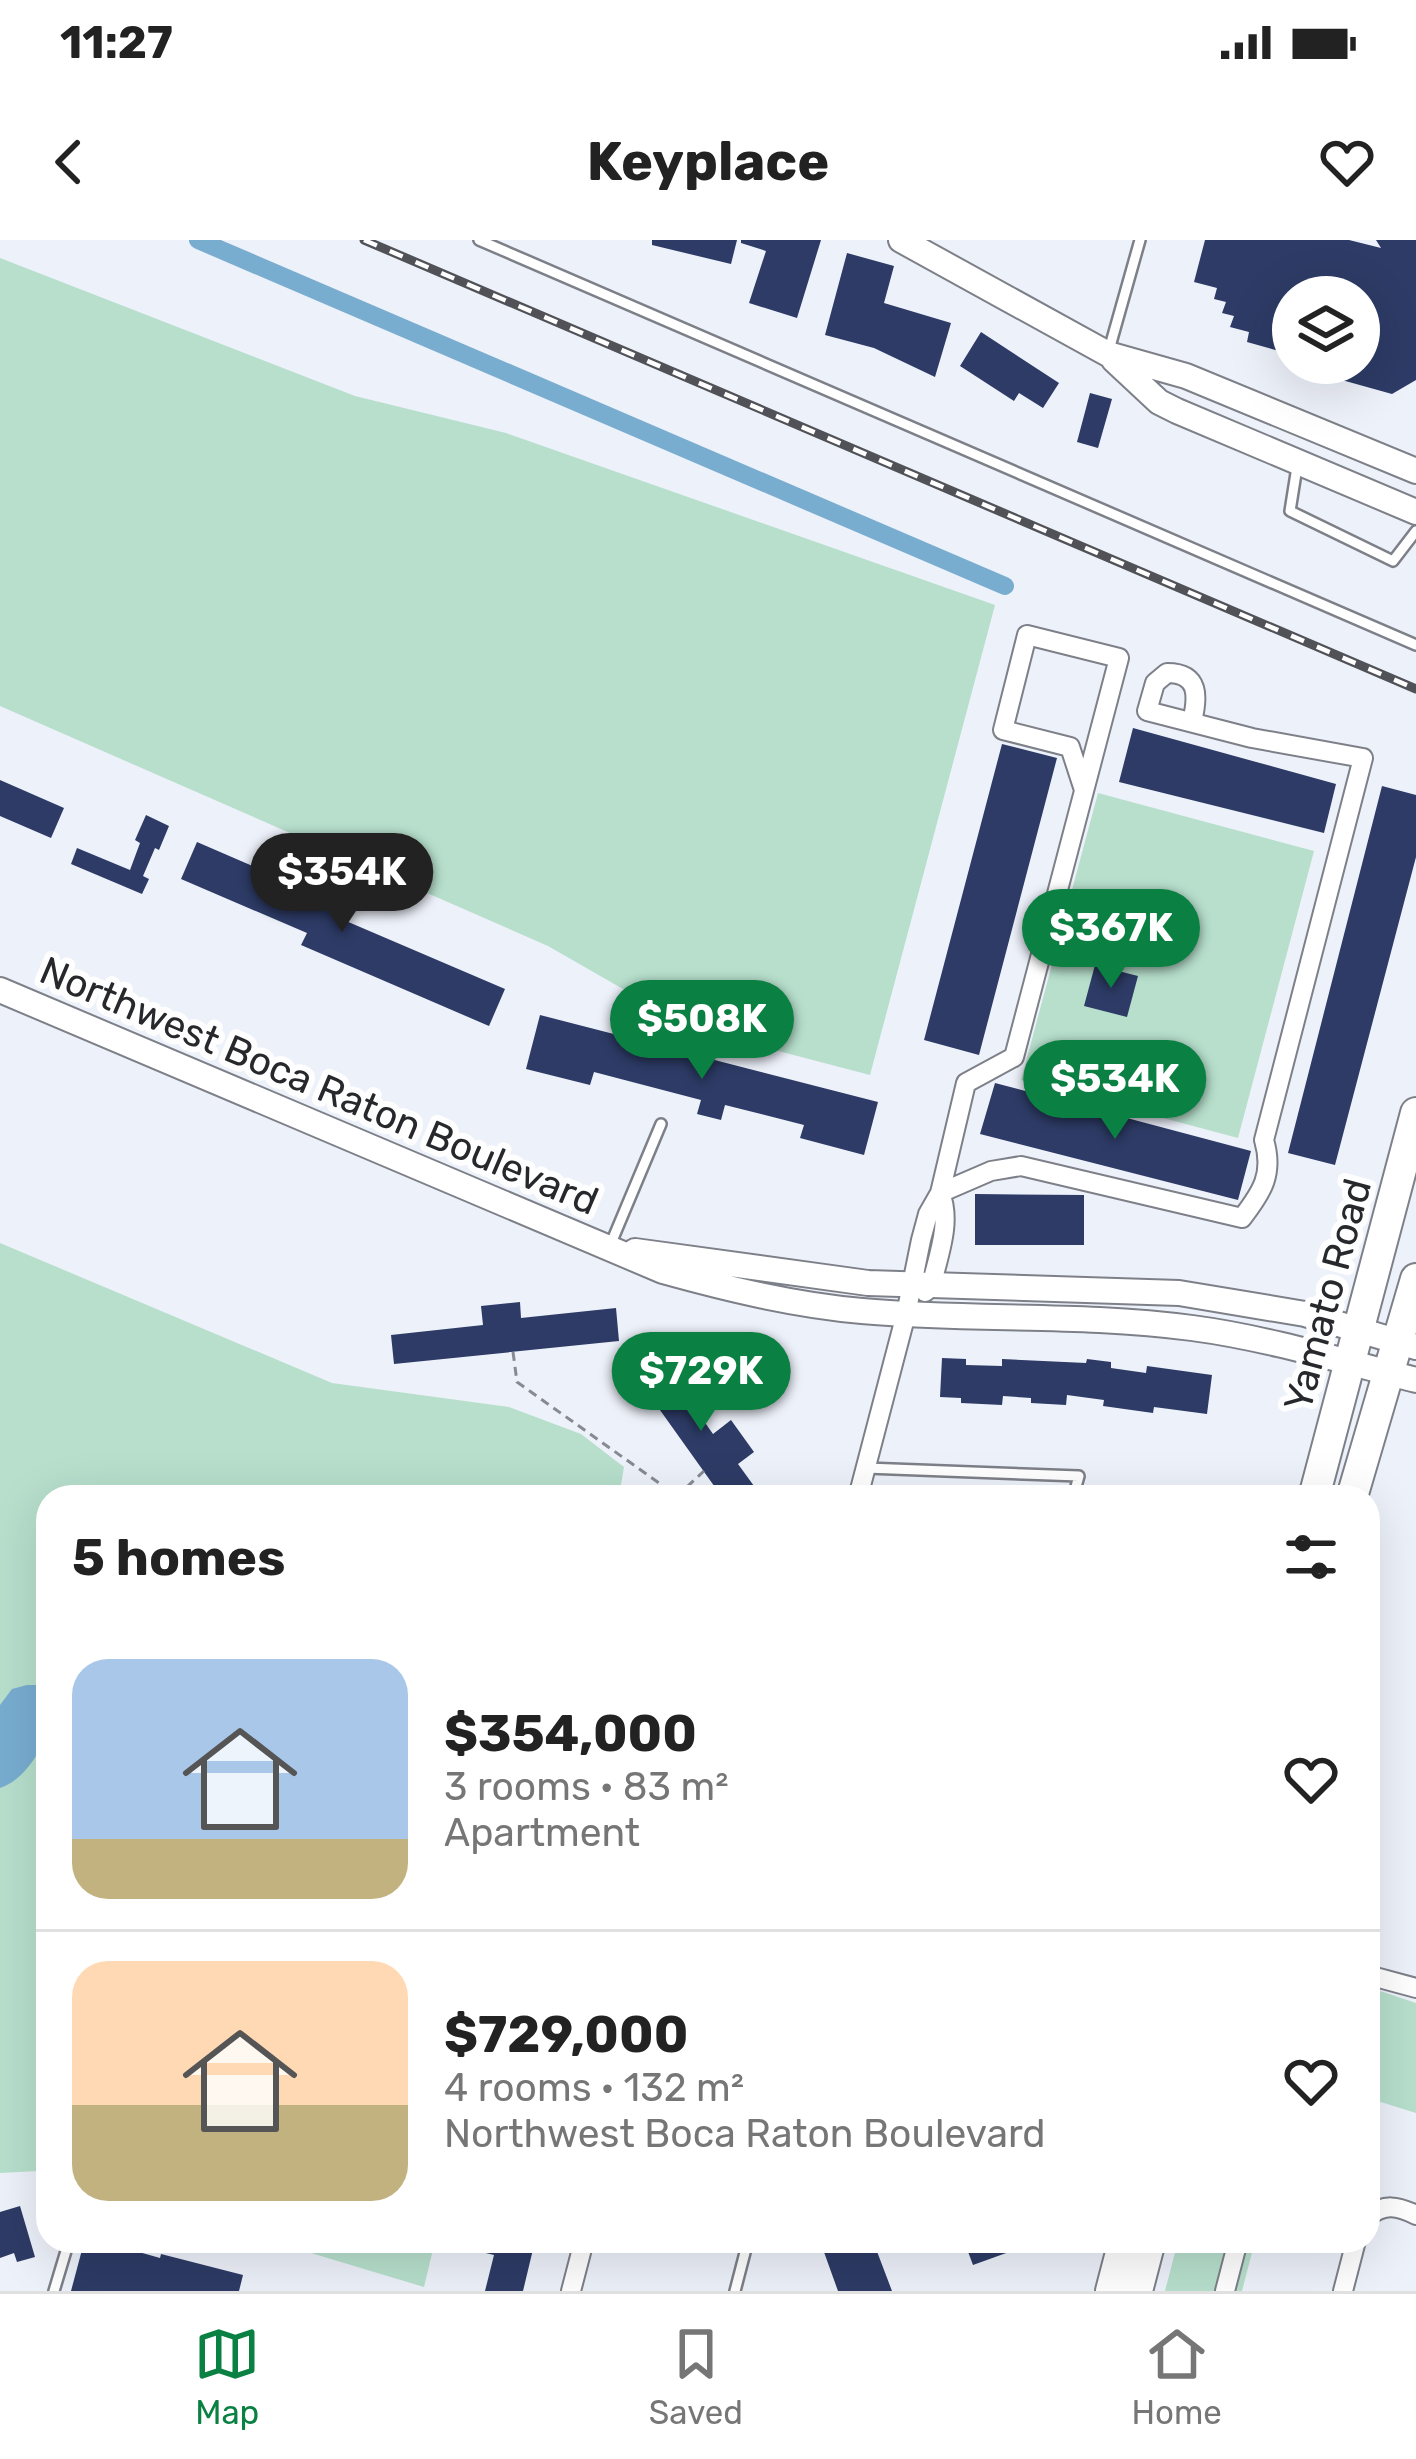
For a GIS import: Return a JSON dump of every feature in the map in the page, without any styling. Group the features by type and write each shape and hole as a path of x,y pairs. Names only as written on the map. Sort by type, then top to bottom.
{"main road":[{"name":"Yamato Road","path":"1317,1485 1416,1113"},
{"name":"Yamato Road","path":"1357,1485 1402,1377 1416,1279"},
{"path":"1093,2291 1103,2253"},
{"path":"1111,2291 1121,2253"},
{"path":"1137,2291 1147,2253"}],"street":[{"path":"901,240 1108,354 1186,376 1416,471"},
{"path":"1108,354 1159,402 1416,512"},
{"path":"861,1485 906,1314 946,1220 940,1192 966,1083 1014,1057 1120,658 1027,635 1003,730 1070,747 1084,790"},
{"path":"940,1192 991,1171 1021,1166 1242,1218 1262,1191 1270,1159 1264,1140 1363,758 1192,722"},
{"name":"Northwest Boca Raton Boulevard","path":"0,990 663,1271 826,1306 1197,1328 1303,1349 1402,1377"},
{"name":"Northwest Boca Raton Boulevard","path":"609,1248 868,1283 1179,1293 1268,1306 1407,1344"},
{"path":"1380,1978 1416,1988"},
{"path":"1380,2210 1391,2206 1416,2215"},
{"path":"571,2291 581,2253"},
{"path":"1225,2291 1235,2253"},
{"path":"1343,2291 1354,2253"}],"lane":[{"path":"479,240 1416,645"},
{"path":"1108,354 1140,240"},
{"path":"1298,462 1290,511 1393,561 1416,531"},
{"path":"609,1248 661,1124"},
{"path":"866,1468 1079,1476 1076,1485"},
{"path":"54,2291 65,2253"},
{"path":"735,2291 745,2253"}],"path":[{"path":"513,1352 517,1382 659,1485"},
{"path":"689,1485 704,1471"}],"green space":[{"path":"0,258 355,396 506,433 995,605 870,1075 691,1028 548,946 0,706"},
{"path":"1098,793 1314,851 1238,1138 1021,1080"},
{"path":"0,1243 332,1383 509,1407 581,1434 624,1467 621,1485 36,1485 36,2171 0,2173"},
{"path":"1380,1991 1416,2003 1416,2113 1380,2102"},
{"path":"311,2253 432,2253 424,2287"},
{"path":"1175,2253 1252,2253 1242,2291 1165,2291"}],"water":[{"path":"36,1685 36,1756 25,1771 0,1788 0,1705 12,1689"}],"building":[{"path":"652,240 737,240 731,264 652,245"},
{"path":"741,240 821,240 797,318 749,303 766,251"},
{"path":"1205,240 1349,240 1381,248 1376,240 1416,240 1416,380 1392,394 1356,384 1380,384 1380,276 1272,276 1272,349 1247,342 1249,332 1230,327 1234,316 1222,313 1226,302 1214,299 1217,288 1194,282"},
{"path":"847,253 894,266 884,303 951,323 935,377 874,348 825,335"},
{"path":"981,332 1059,383 1043,408 1019,393 1014,401 960,366"},
{"path":"1090,393 1112,399 1098,448 1077,442"},
{"path":"1133,728 1336,784 1324,833 1119,782"},
{"path":"1002,744 1057,758 979,1055 924,1040"},
{"path":"0,780 64,808 51,838 0,816"},
{"path":"1382,786 1416,795 1416,857 1335,1165 1288,1153"},
{"path":"146,815 169,826 143,876 149,879 142,894 71,864 77,848 130,870"},
{"path":"197,842 345,906 339,918 505,989 489,1026 301,945 307,933 181,879"},
{"path":"1095,965 1138,976 1127,1017 1084,1006"},
{"path":"540,1015 878,1102 864,1155 800,1138 804,1125 725,1105 721,1120 697,1114 701,1100 594,1072 590,1085 526,1069"},
{"path":"995,1083 1251,1151 1238,1200 980,1134"},
{"path":"975,1194 1084,1195 1084,1245 975,1245"},
{"path":"520,1302 521,1318 616,1308 619,1341 394,1364 391,1335 483,1325 481,1306"},
{"path":"659,1357 713,1434 731,1420 754,1452 738,1464 753,1485 713,1485 635,1375"},
{"path":"942,1358 966,1359 966,1365 1002,1366 1002,1359 1086,1363 1087,1359 1146,1373 1147,1366 1212,1375 1207,1414 1154,1407 1153,1413 1067,1395 1066,1405 1003,1396 1002,1405 961,1403 961,1398 940,1397"},
{"path":"20,2206 35,2257 17,2262 14,2253 0,2258 0,2212"},
{"path":"81,2253 142,2253 160,2258 161,2254 243,2275 239,2291 71,2291"},
{"path":"486,2253 532,2253 523,2291 485,2291 494,2255"},
{"path":"824,2253 878,2253 892,2291 838,2291"},
{"path":"968,2253 1006,2253 973,2265"}],"waterway":[{"path":"198,240 1005,586"}],"railway":[{"path":"364,240 1416,689"}]}
